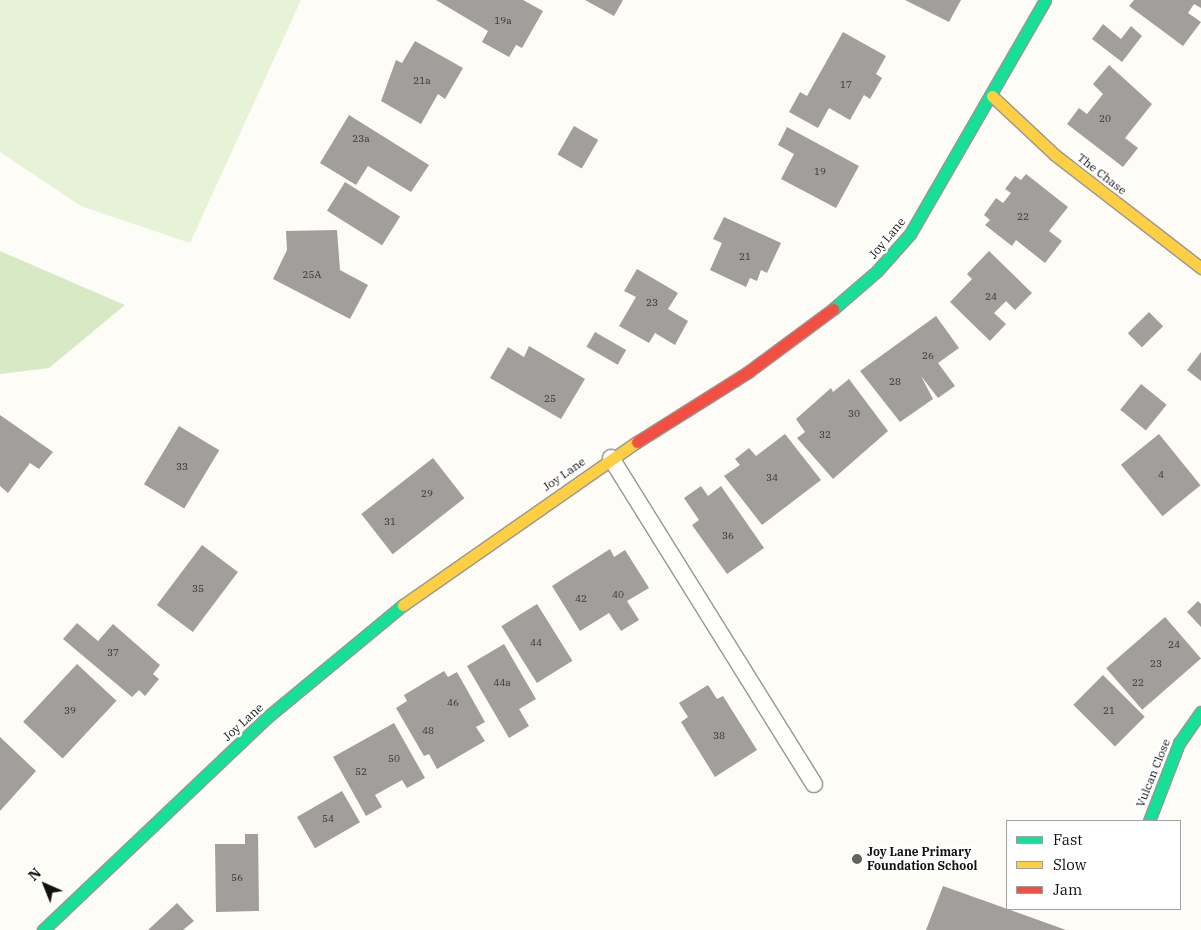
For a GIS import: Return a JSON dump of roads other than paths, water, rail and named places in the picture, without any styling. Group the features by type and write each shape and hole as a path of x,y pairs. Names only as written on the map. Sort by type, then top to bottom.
{"street":[{"name":"Joy Lane","path":"43,930 265,719 379,622 611,458 748,372 811,327 877,271 910,234 992,96 1045,0"},
{"name":"The Chase","path":"992,96 1056,155 1201,268"},
{"name":"Vulcan Close","path":"1149,820 1179,743 1201,712"}],"lane":[{"path":"611,458 814,784"}],"place":[{"name":"Joy Lane Primary Foundation School","path":"857,859"}]}
